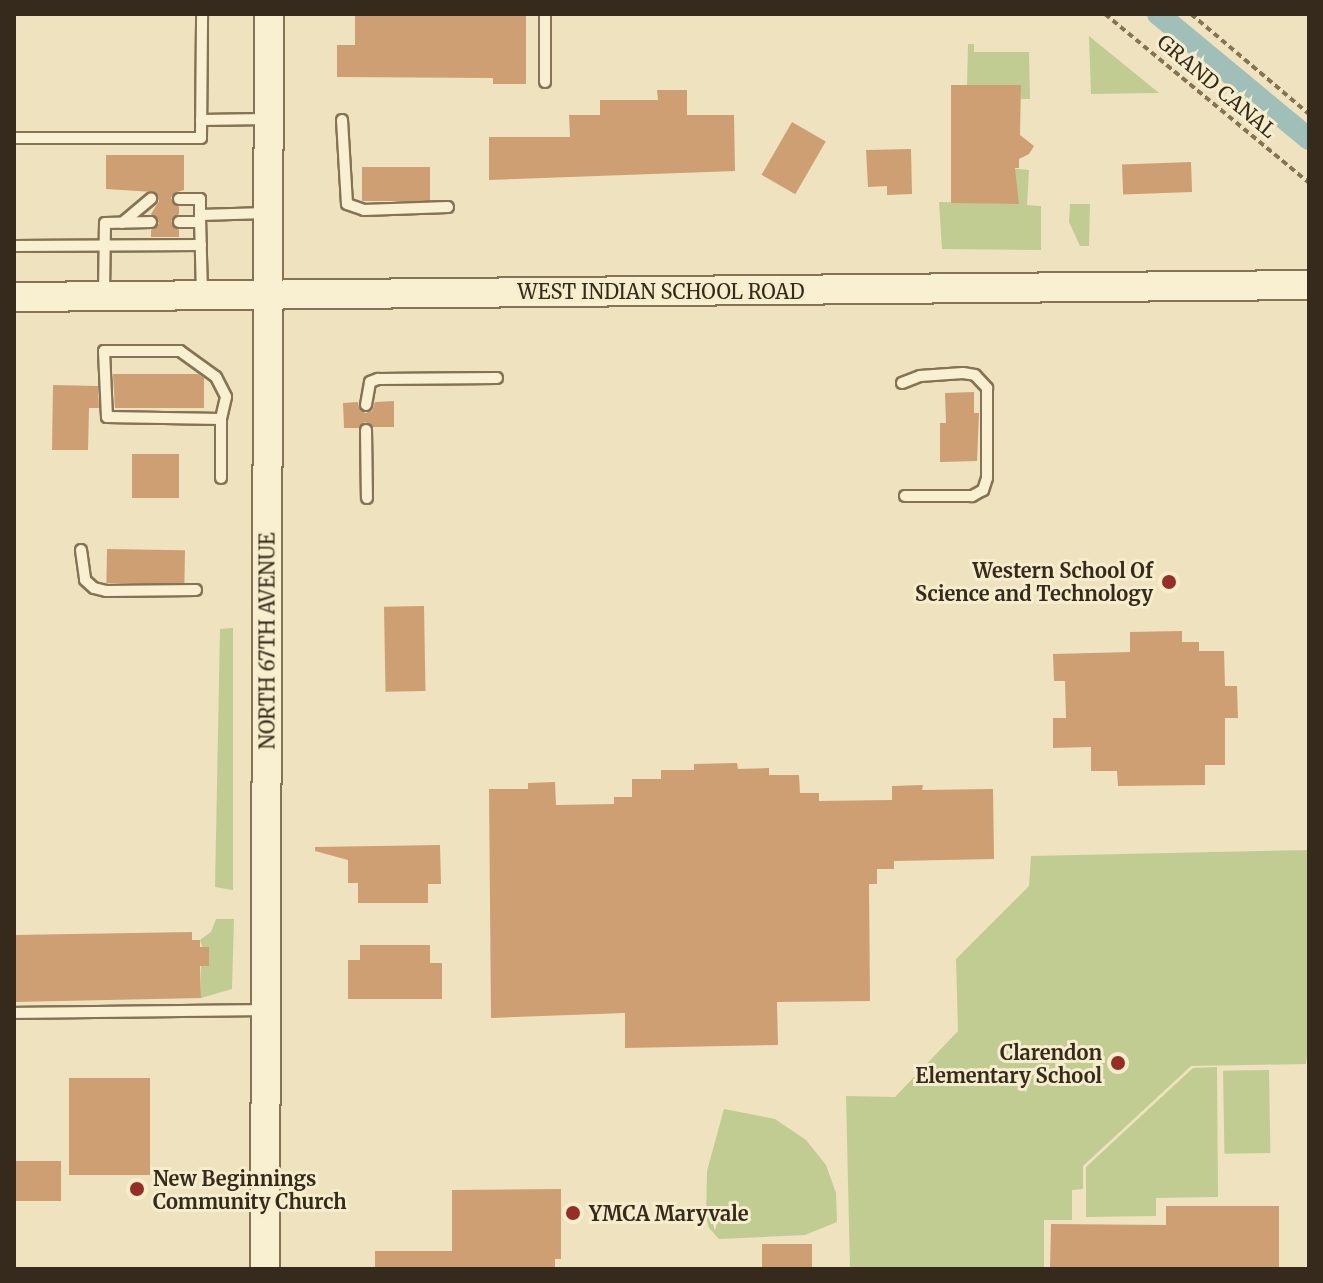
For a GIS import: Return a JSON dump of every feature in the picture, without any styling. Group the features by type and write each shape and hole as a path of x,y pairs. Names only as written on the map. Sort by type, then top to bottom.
{"main road":[{"name":"NORTH 67TH AVENUE","path":"265,1269 269,14"},
{"name":"WEST INDIAN SCHOOL ROAD","path":"14,297 1309,285"}],"lane":[{"path":"14,138 201,138 202,14"},
{"path":"545,14 545,82"},
{"path":"201,120 268,119"},
{"path":"342,120 347,204 364,210 448,207"},
{"path":"122,223 151,199"},
{"path":"179,199 200,199 202,295"},
{"path":"179,222 268,213"},
{"path":"104,296 105,223 151,222"},
{"path":"14,246 201,245"},
{"path":"221,419 107,417 104,351 180,351 216,377 226,397 221,419 221,478"},
{"path":"902,383 920,376 963,373 975,375 987,388 987,478 983,490 972,496 905,496"},
{"path":"366,405 370,382 378,379 497,378"},
{"path":"366,430 367,498"},
{"path":"81,550 85,580 94,588 106,591 196,590"},
{"path":"14,1013 265,1010"}],"path":[{"name":"GRAND CANAL","path":"1105,14 1309,183"},
{"path":"1191,14 1309,114"}],"green space":[{"path":"1089,36 1159,93 1091,94"},
{"path":"968,44 974,44 974,52 1029,52 1030,99 1021,99 1021,85 967,85"},
{"path":"1006,168 1029,170 1027,205 1041,206 1041,250 942,249 939,202 1018,204"},
{"path":"1070,204 1090,204 1089,246 1080,246 1069,222"},
{"path":"233,628 233,890 215,887 220,629"},
{"name":"Clarendon Elementary School","path":"1309,850 1309,1038 1306,1064 1191,1066 1083,1166 1083,1189 1072,1190 1072,1220 1044,1220 1044,1269 850,1269 846,1096 895,1097 958,1031 956,959 1029,886 1031,856"},
{"path":"216,919 234,919 232,989 201,998 201,966 209,966 200,940 211,932"},
{"path":"1217,1067 1218,1197 1156,1198 1156,1216 1086,1217 1086,1167 1193,1068"},
{"path":"1269,1070 1270,1153 1224,1154 1223,1071"},
{"path":"724,1109 775,1119 806,1140 826,1165 836,1193 837,1222 805,1235 719,1239 709,1228 706,1217 707,1171"}],"building":[{"path":"355,14 526,16 526,84 493,84 493,78 337,77 337,45 355,45"},
{"path":"951,85 1021,85 1020,135 1034,146 1029,154 1019,159 1019,168 1015,168 1019,204 951,203"},
{"path":"657,90 687,90 687,115 734,115 735,171 489,180 489,137 570,137 569,115 600,115 600,100 658,100"},
{"path":"792,122 826,142 795,194 762,175"},
{"path":"911,149 912,194 887,195 887,186 868,187 866,150"},
{"path":"106,155 184,155 184,190 174,193 171,198 179,207 179,214 171,221 179,230 179,237 151,237 151,230 159,223 151,214 159,201 154,192 106,189"},
{"path":"1191,162 1192,192 1123,194 1122,164"},
{"path":"362,167 430,167 430,201 362,201"},
{"path":"113,374 198,374 204,378 204,408 115,408"},
{"path":"53,385 98,386 99,408 89,408 88,450 52,450"},
{"path":"974,392 974,413 979,413 977,461 940,462 940,423 946,423 945,393"},
{"path":"394,401 394,427 373,427 365,422 359,428 344,428 343,403 358,402 365,413 372,411 375,402"},
{"path":"132,454 179,454 179,498 132,498"},
{"path":"107,549 185,550 184,584 106,583"},
{"path":"424,606 425,691 385,692 384,607"},
{"path":"1182,631 1182,642 1199,642 1199,651 1224,651 1225,686 1237,686 1238,718 1225,718 1225,765 1205,765 1205,785 1118,786 1117,771 1091,771 1091,747 1053,748 1053,718 1066,718 1065,681 1054,681 1053,654 1130,652 1130,632"},
{"path":"737,763 738,769 769,768 769,775 799,775 800,793 819,793 819,801 892,800 892,786 923,785 922,790 993,789 994,859 894,861 894,869 877,869 877,884 869,884 870,1001 777,1002 778,1045 625,1048 625,1013 491,1018 489,789 528,789 528,783 555,782 556,805 614,804 614,797 632,797 632,779 661,779 661,770 694,770 694,764"},
{"path":"440,845 441,884 428,884 428,903 358,903 358,883 348,883 348,860 315,851 315,847"},
{"path":"192,932 192,940 200,940 200,947 209,947 209,966 200,966 201,998 14,1002 14,935"},
{"path":"360,945 430,945 430,963 442,963 442,999 348,999 348,960 360,960"},
{"path":"69,1078 150,1078 150,1175 69,1175"},
{"path":"14,1161 61,1161 61,1201 14,1201"},
{"name":"YMCA Maryvale","path":"561,1189 561,1259 555,1259 555,1269 375,1269 375,1251 452,1251 452,1190"},
{"path":"1166,1206 1279,1206 1279,1269 1050,1269 1051,1224 1166,1225"},
{"path":"762,1244 812,1244 812,1269 762,1269"}],"waterway":[{"path":"1158,14 1309,139"}],"place":[{"name":"Western School Of Science and Technology","path":"1169,582"},
{"name":"Clarendon Elementary School","path":"1118,1063"},
{"name":"New Beginnings Community Church","path":"137,1189"},
{"name":"YMCA Maryvale","path":"573,1213"}]}
